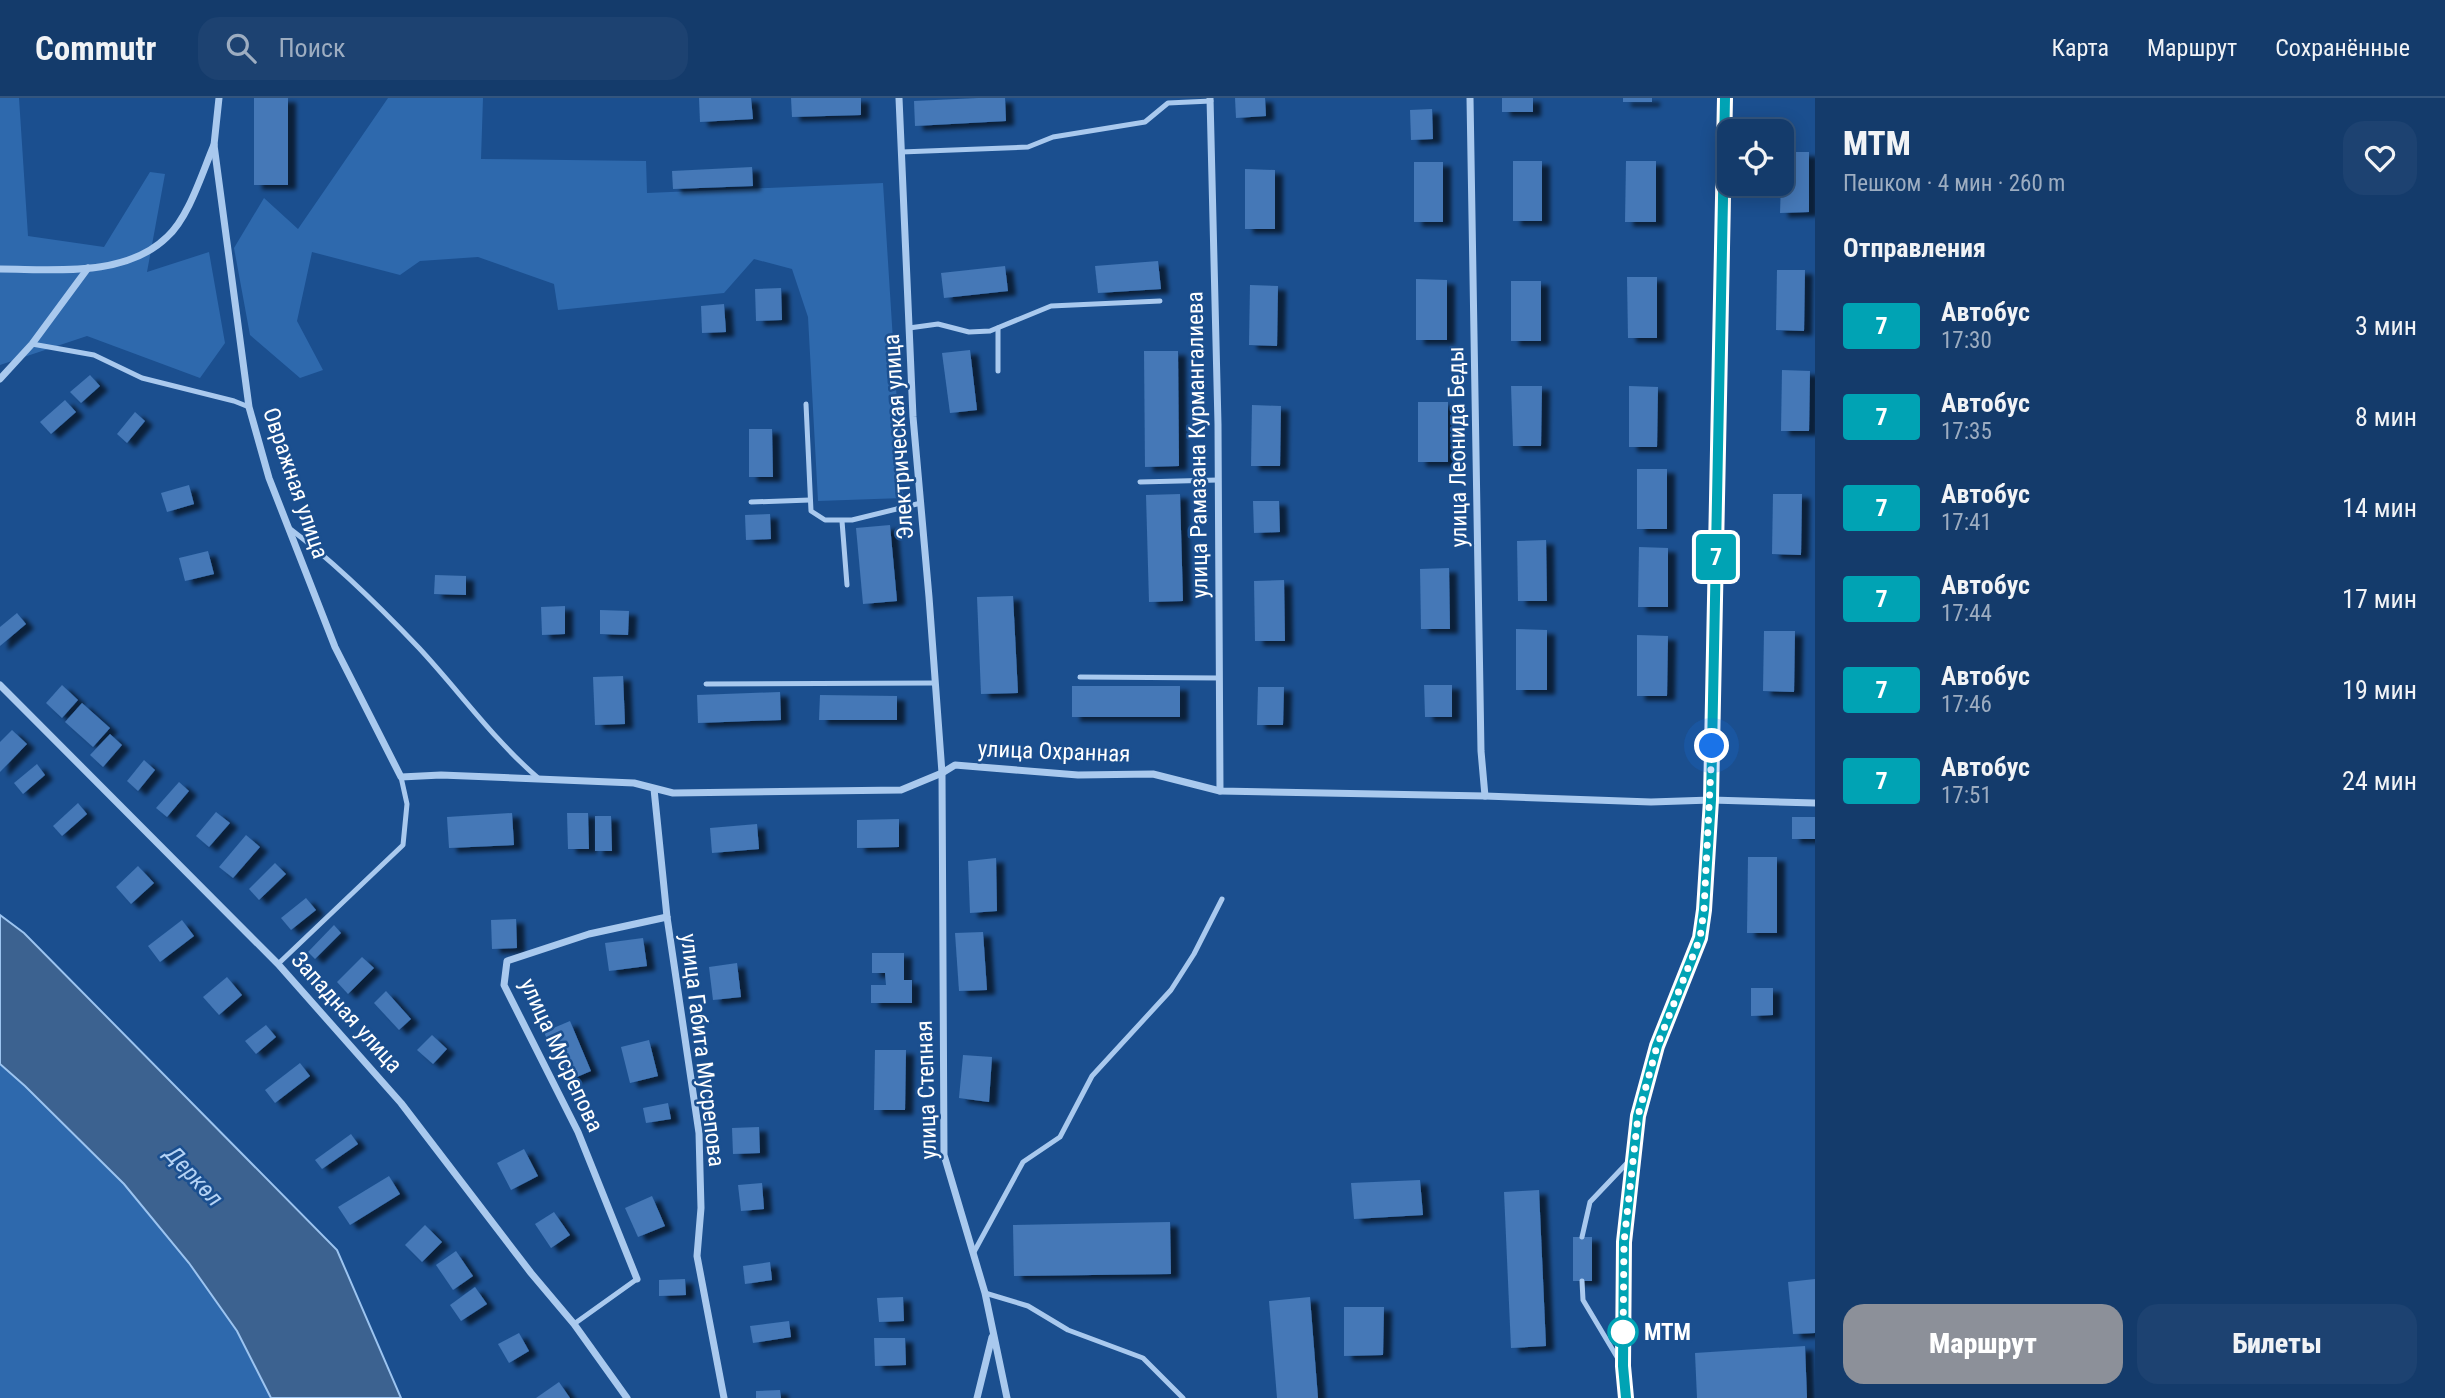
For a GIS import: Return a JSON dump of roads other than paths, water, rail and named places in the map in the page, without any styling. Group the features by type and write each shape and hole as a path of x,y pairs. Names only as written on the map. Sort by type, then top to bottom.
{"street":[{"name":"Овражная улица","path":"219,98 214,145 249,407 269,478 335,647 401,778"},
{"name":"Электрическая улица","path":"899,98 913,416 942,774"},
{"name":"улица Леонида Беды","path":"1470,98 1481,751 1485,796"},
{"path":"1626,1398 1623,1366 1624,1242 1638,1116 1657,1046 1700,938 1704,910 1711,800 1725,98"},
{"name":"улица Рамазана Курмангалиева","path":"1210,100 1218,480 1220,791"},
{"path":"0,269 88,268 120,263 149,250 167,237 181,218 214,145"},
{"path":"0,379 32,344 88,268"},
{"name":"Западная улица","path":"0,685 278,964 401,1103 531,1273 574,1324 627,1398"},
{"name":"улица Охранная","path":"401,778 441,775 634,783 673,793 901,790 942,774 955,765 1078,775 1153,774 1220,791 1651,802 1711,800 1815,803"},
{"name":"улица Степная","path":"942,774 944,1155 985,1293 1007,1398"},
{"name":"улица Габита Мусрепова","path":"654,789 667,917 699,1133 701,1208 697,1255 724,1398"},
{"name":"улица Мусрепова","path":"637,1279 578,1132 504,985 507,961 590,934 667,917"},
{"path":"977,1398 993,1332"}],"lane":[{"path":"901,152 1028,147 1054,136 1145,122 1168,103 1210,100"},
{"path":"909,328 938,324 969,332 998,328 1051,306 1160,301"},
{"path":"998,328 998,371"},
{"path":"32,344 94,355 142,378 249,407"},
{"path":"806,404 811,511 825,520 842,521 921,503"},
{"path":"1140,482 1218,480"},
{"path":"751,502 810,500"},
{"path":"842,521 847,585"},
{"path":"289,528 312,546 418,648 510,753 541,781"},
{"path":"1080,677 1219,678"},
{"path":"706,684 934,683"},
{"path":"278,964 403,845 407,804 401,778"},
{"path":"974,1252 1023,1162 1060,1137 1092,1076 1171,990 1194,954 1222,899"},
{"path":"1582,1237 1590,1202 1632,1159"},
{"path":"574,1324 637,1279"},
{"path":"1582,1281 1583,1300 1623,1366"},
{"path":"985,1293 1028,1306 1068,1329 1143,1358 1183,1398"}],"water":[{"name":"Деркөл","path":"0,915 24,933 337,1250 401,1398 271,1398 237,1331 189,1263 124,1184 0,1064"}],"place":[{"name":"МТМ","path":"1623,1332"}]}
